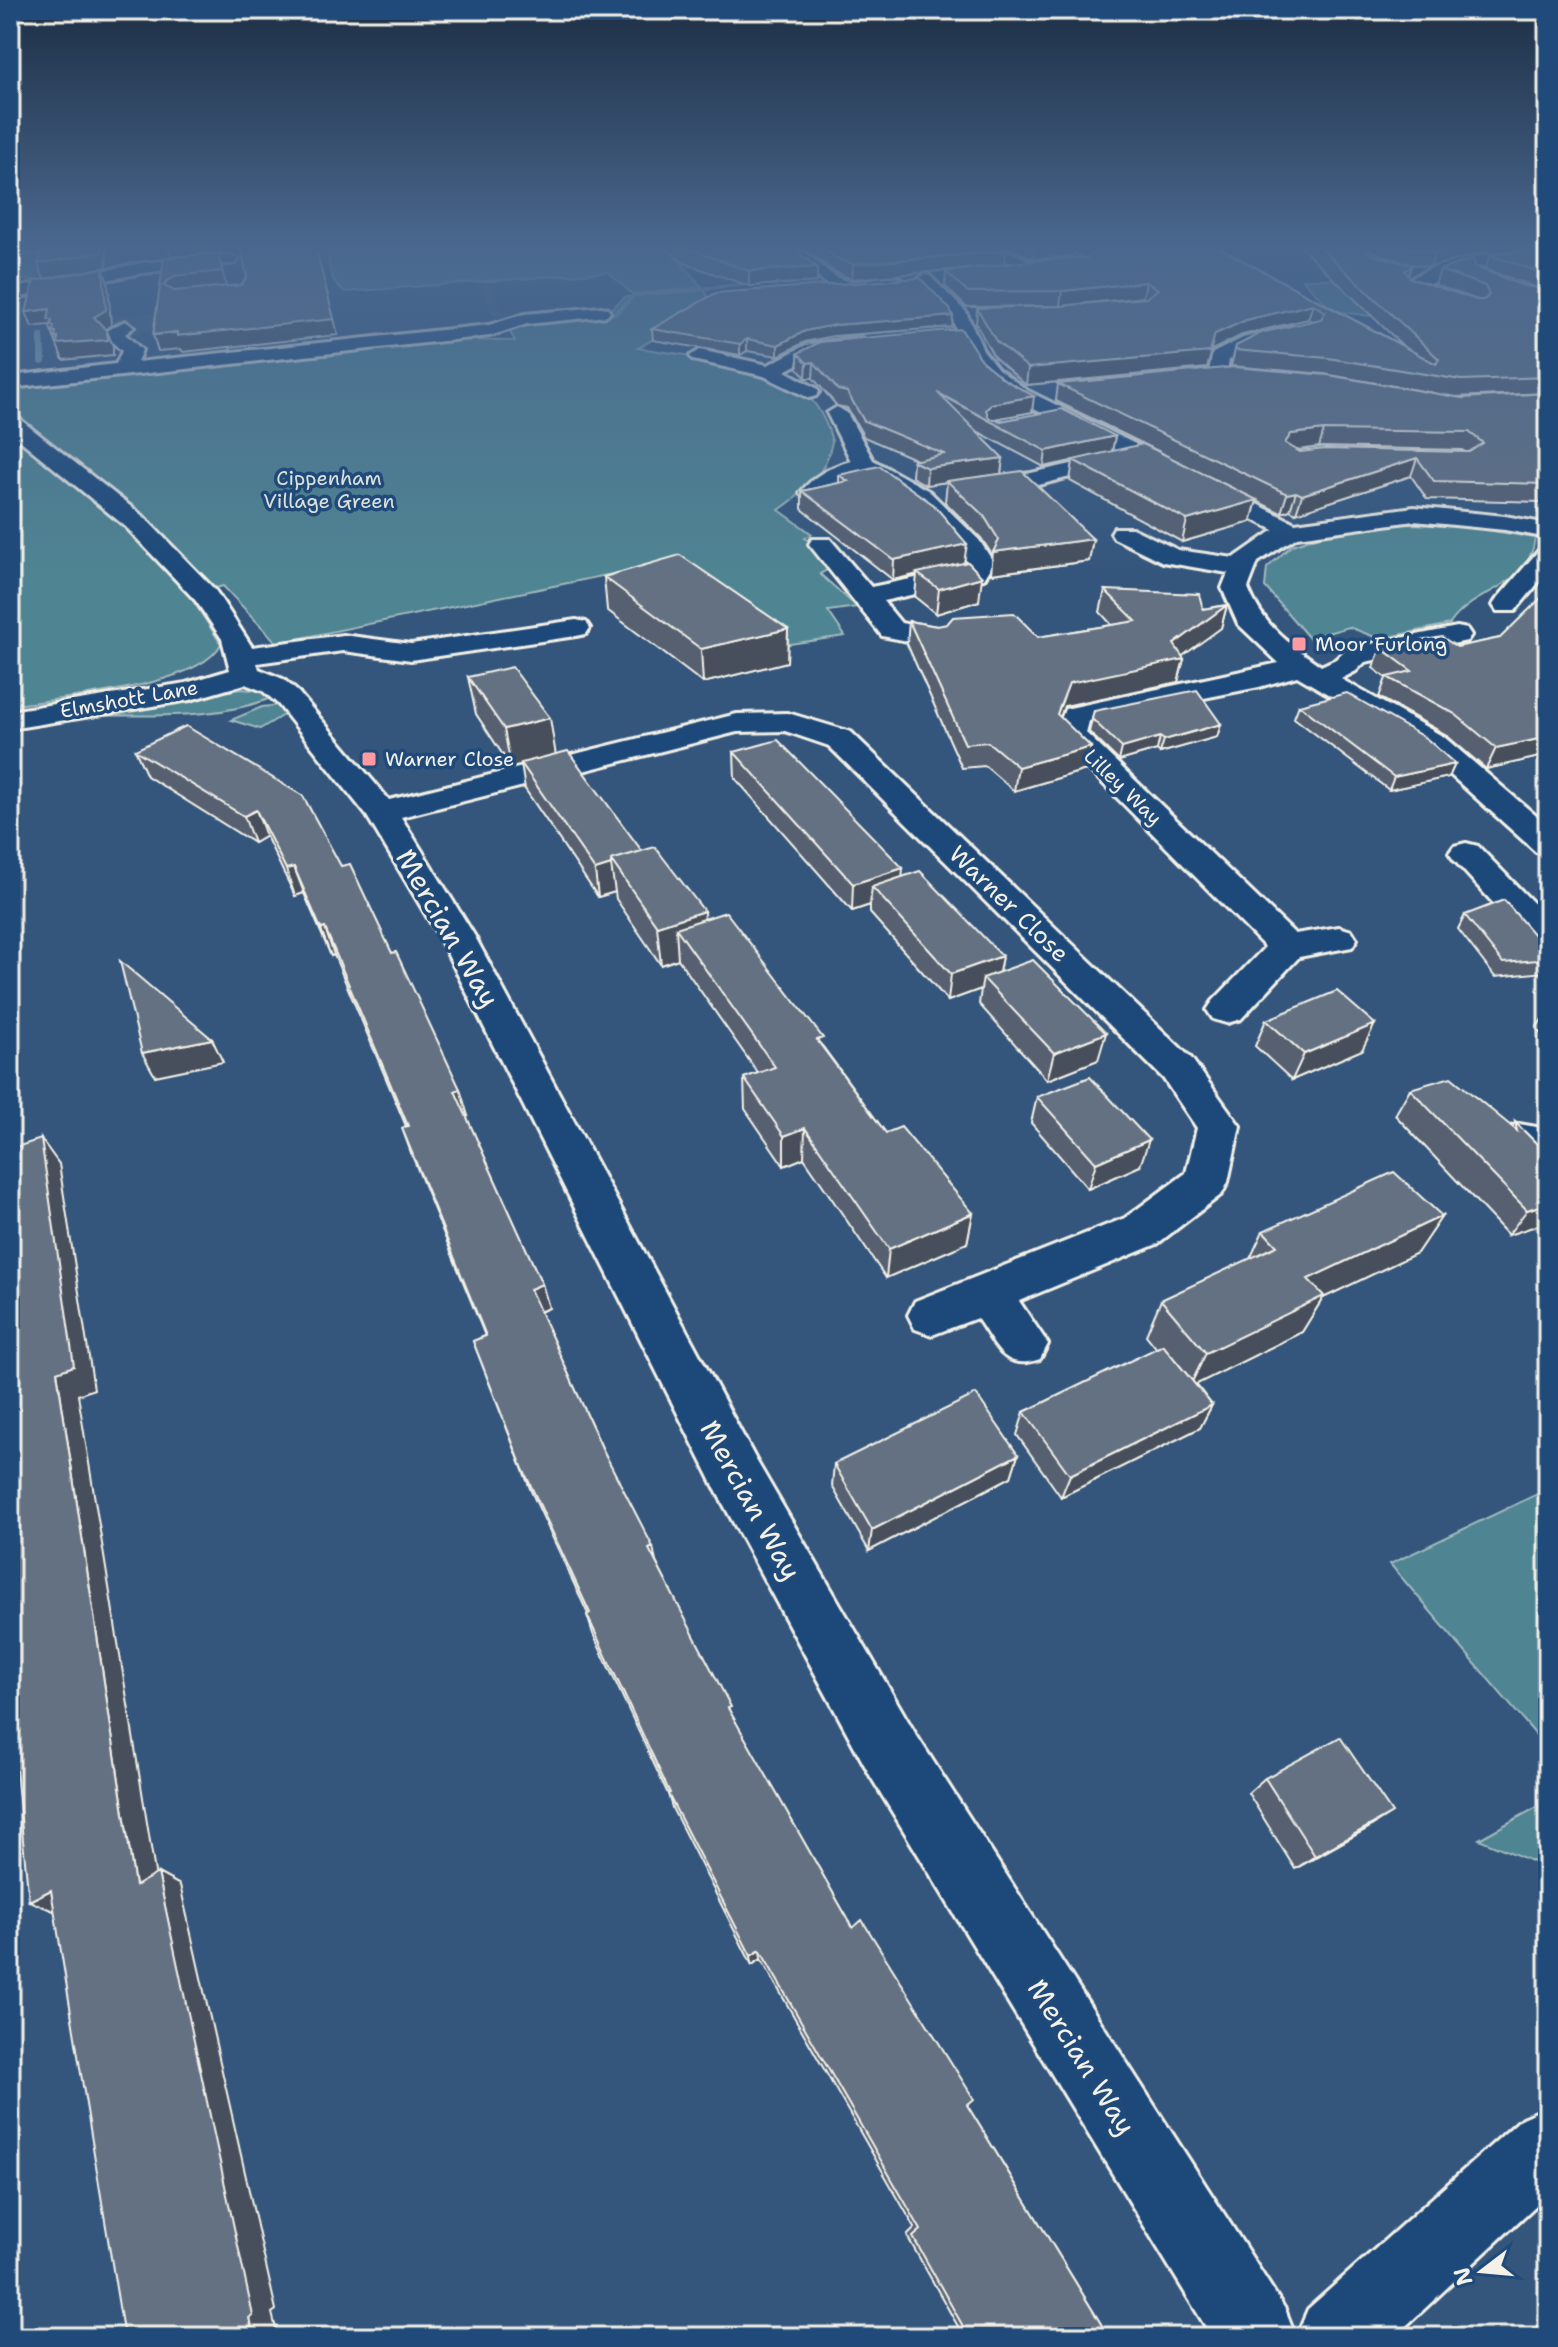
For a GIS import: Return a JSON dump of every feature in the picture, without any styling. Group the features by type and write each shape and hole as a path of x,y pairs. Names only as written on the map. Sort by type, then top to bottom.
{"street":[{"path":"124,369 130,356"},
{"path":"10,382 243,356"},
{"path":"700,356 763,370 809,392"},
{"path":"763,370 797,356"},
{"path":"977,356 991,373 1021,395 1279,522 1290,531"},
{"path":"1223,356 1211,376 1245,375"},
{"path":"837,413 864,464"},
{"path":"10,421 135,522 206,596 236,639 244,666"},
{"path":"812,493 835,473 864,464 939,492 1031,480 1140,455"},
{"path":"1400,491 1414,514"},
{"path":"868,596 975,574 981,563 939,492"},
{"path":"1548,531 1505,523 1414,514 1290,531 1251,555 1235,574 1236,604 1254,629 1309,672 1430,742 1548,845"},
{"path":"1123,533 1172,557 1240,567"},
{"path":"821,544 839,570 868,596 892,630 934,638"},
{"path":"1506,605 1548,555"},
{"name":"Elmshott Lane","path":"10,720 190,691 244,666 343,643 411,652 576,628"},
{"path":"1309,672 1346,665 1356,655 1457,635"},
{"name":"Mercian Way","path":"244,666 288,698 381,812 456,935 737,1477 893,1755 1257,2337"},
{"name":"Lilley Way","path":"1287,947 1070,735 1076,715 1259,678 1309,672"},
{"name":"Warner Close","path":"381,812 737,723 788,722 840,739 1177,1068 1219,1126 1206,1182 1141,1231 932,1315"},
{"path":"1466,853 1539,931 1548,930"},
{"path":"1227,1010 1287,947 1339,939"},
{"path":"986,1293 1023,1344"},
{"path":"1336,2337 1548,2144"}],"shaded area":[{"path":"121,356 145,356 147,359 119,362"}],"green space":[{"name":"Cippenham Village Green","path":"285,356 687,356 753,370 795,387 814,402 824,418 832,442 825,464 813,482 779,510 812,534 805,538 833,556 836,565 820,574 857,607 828,611 845,636 776,646 655,565 277,643 223,586 190,596 221,644 208,659 157,681 10,706 10,382"},
{"path":"1366,525 1470,527 1535,538 1531,555 1512,579 1472,603 1450,624 1380,639 1349,627 1309,638 1265,587 1267,568 1292,545"},
{"path":"240,689 268,691 274,697 251,705 205,713 87,716"},
{"path":"280,705 285,714 260,729 231,720 262,707"},
{"path":"1548,1489 1548,1749 1390,1564"},
{"path":"1548,1801 1548,1868 1479,1839"}],"building":[{"path":"800,356 979,356 1005,380 1034,396 991,404 986,410 989,418 1001,421 1062,409 1115,436 1046,451 938,393 1003,458 927,468 913,461 944,454 864,421 847,392 838,390 814,362 807,363"},
{"path":"1013,356 1170,356 1028,368"},
{"path":"1299,356 1420,356 1436,364 1439,359 1435,356 1548,356 1548,377 1461,380"},
{"path":"1235,367 1328,375 1462,398 1548,393 1548,484 1434,481 1417,458 1302,495 1296,492 1287,494 1058,384","holes":["1324,430 1469,432 1483,443 1469,452 1325,449 1300,452 1285,443 1291,434"]},
{"path":"1143,444 1257,500 1187,520 1073,460"},
{"path":"879,466 934,505 967,544 894,560 802,491 848,481 839,475"},
{"path":"1022,471 1093,539 993,552 999,540 984,516 947,481"},
{"path":"680,555 788,629 701,649 604,577"},
{"path":"968,562 982,577 939,589 917,573"},
{"path":"1105,590 1199,594 1203,609 1227,605 1174,644 1184,659 1069,683 1057,714 1091,747 1018,767 988,742 965,744 909,621 937,626 947,624 953,617 1014,613 1038,637 1136,621"},
{"path":"1548,591 1548,737 1496,748 1455,714 1387,677 1412,671 1381,648 1442,637 1457,647 1500,638"},
{"path":"512,667 550,718 504,729 468,677"},
{"path":"1197,690 1221,724 1122,748 1092,719 1094,711"},
{"path":"1347,693 1427,739 1455,764 1394,777 1299,705"},
{"path":"186,726 303,796 341,866 350,864 392,953 396,952 460,1089 455,1091 542,1284 530,1289 603,1450 653,1547 649,1549 731,1707 728,1708 853,1928 862,1920 974,2099 967,2105 1109,2337 969,2337 913,2237 921,2230 760,1950 751,1956 668,1794 587,1615 590,1613 523,1469 473,1341 486,1336 402,1128 408,1126 325,928 321,929 294,867 286,869 256,810 244,816 135,750"},
{"path":"778,740 903,868 853,884 734,752"},
{"path":"568,751 642,851 611,860 611,865 595,870 521,763"},
{"path":"655,847 704,911 657,926 611,860"},
{"path":"920,871 1002,956 951,974 872,887"},
{"path":"1504,900 1548,951 1548,959 1503,963 1465,915"},
{"path":"726,912 823,1038 817,1040 886,1133 901,1127 973,1213 889,1249 805,1128 784,1136 744,1078 775,1067 676,928"},
{"path":"1033,960 1106,1033 1054,1053 983,978"},
{"path":"120,961 212,1039 142,1053"},
{"path":"1337,991 1375,1024 1304,1054 1266,1020"},
{"path":"1090,1077 1149,1140 1096,1163 1037,1097"},
{"path":"1451,1077 1517,1131 1515,1122 1548,1155 1548,1203 1527,1210 1410,1089"},
{"path":"41,1139 74,1366 57,1372 135,1886 158,1873 253,2316 249,2318 254,2337 124,2337 51,1890 29,1901 10,1709 10,1149"},
{"path":"1394,1172 1442,1216 1308,1279 1324,1296 1206,1353 1161,1300 1277,1246 1263,1231"},
{"path":"1163,1345 1212,1405 1070,1475 1024,1412"},
{"path":"976,1394 1018,1455 872,1530 834,1464"},
{"path":"1340,1737 1392,1813 1315,1856 1265,1778"}],"waterway":[{"path":"42,356 42,363"}],"place":[{"name":"Moor Furlong","path":"1299,644"},
{"name":"Warner Close","path":"369,759"}]}
